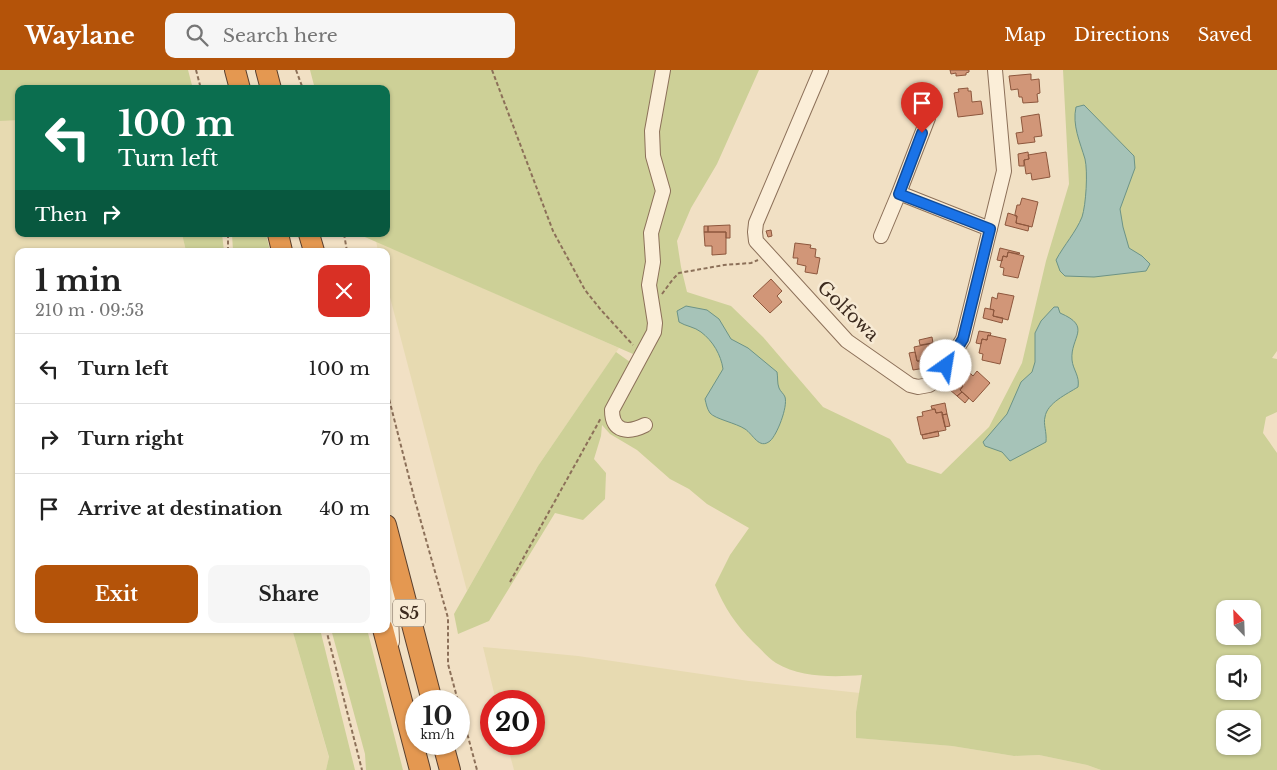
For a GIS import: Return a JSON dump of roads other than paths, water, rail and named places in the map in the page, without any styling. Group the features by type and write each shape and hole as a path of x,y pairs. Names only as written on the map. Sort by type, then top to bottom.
{"highway":[{"path":"235,70 239,85"},
{"path":"266,70 270,85"},
{"name":"S5","path":"390,539 429,690"},
{"name":"S5","path":"384,633 420,770"},
{"path":"446,755 450,770"}],"lane":[{"path":"645,425 630,431 622,429 615,424 612,410 654,332 655,323 649,285 653,262 651,234 663,191 652,156 652,137 663,70"},
{"name":"Golfowa","path":"821,70 756,223 756,241 847,341 898,378 918,387 929,385 937,380 963,339 990,229 1004,171 995,70"},
{"path":"881,236 928,118"},
{"path":"899,194 990,229"},
{"path":"390,600 422,661"},
{"path":"390,620 394,668"}]}
